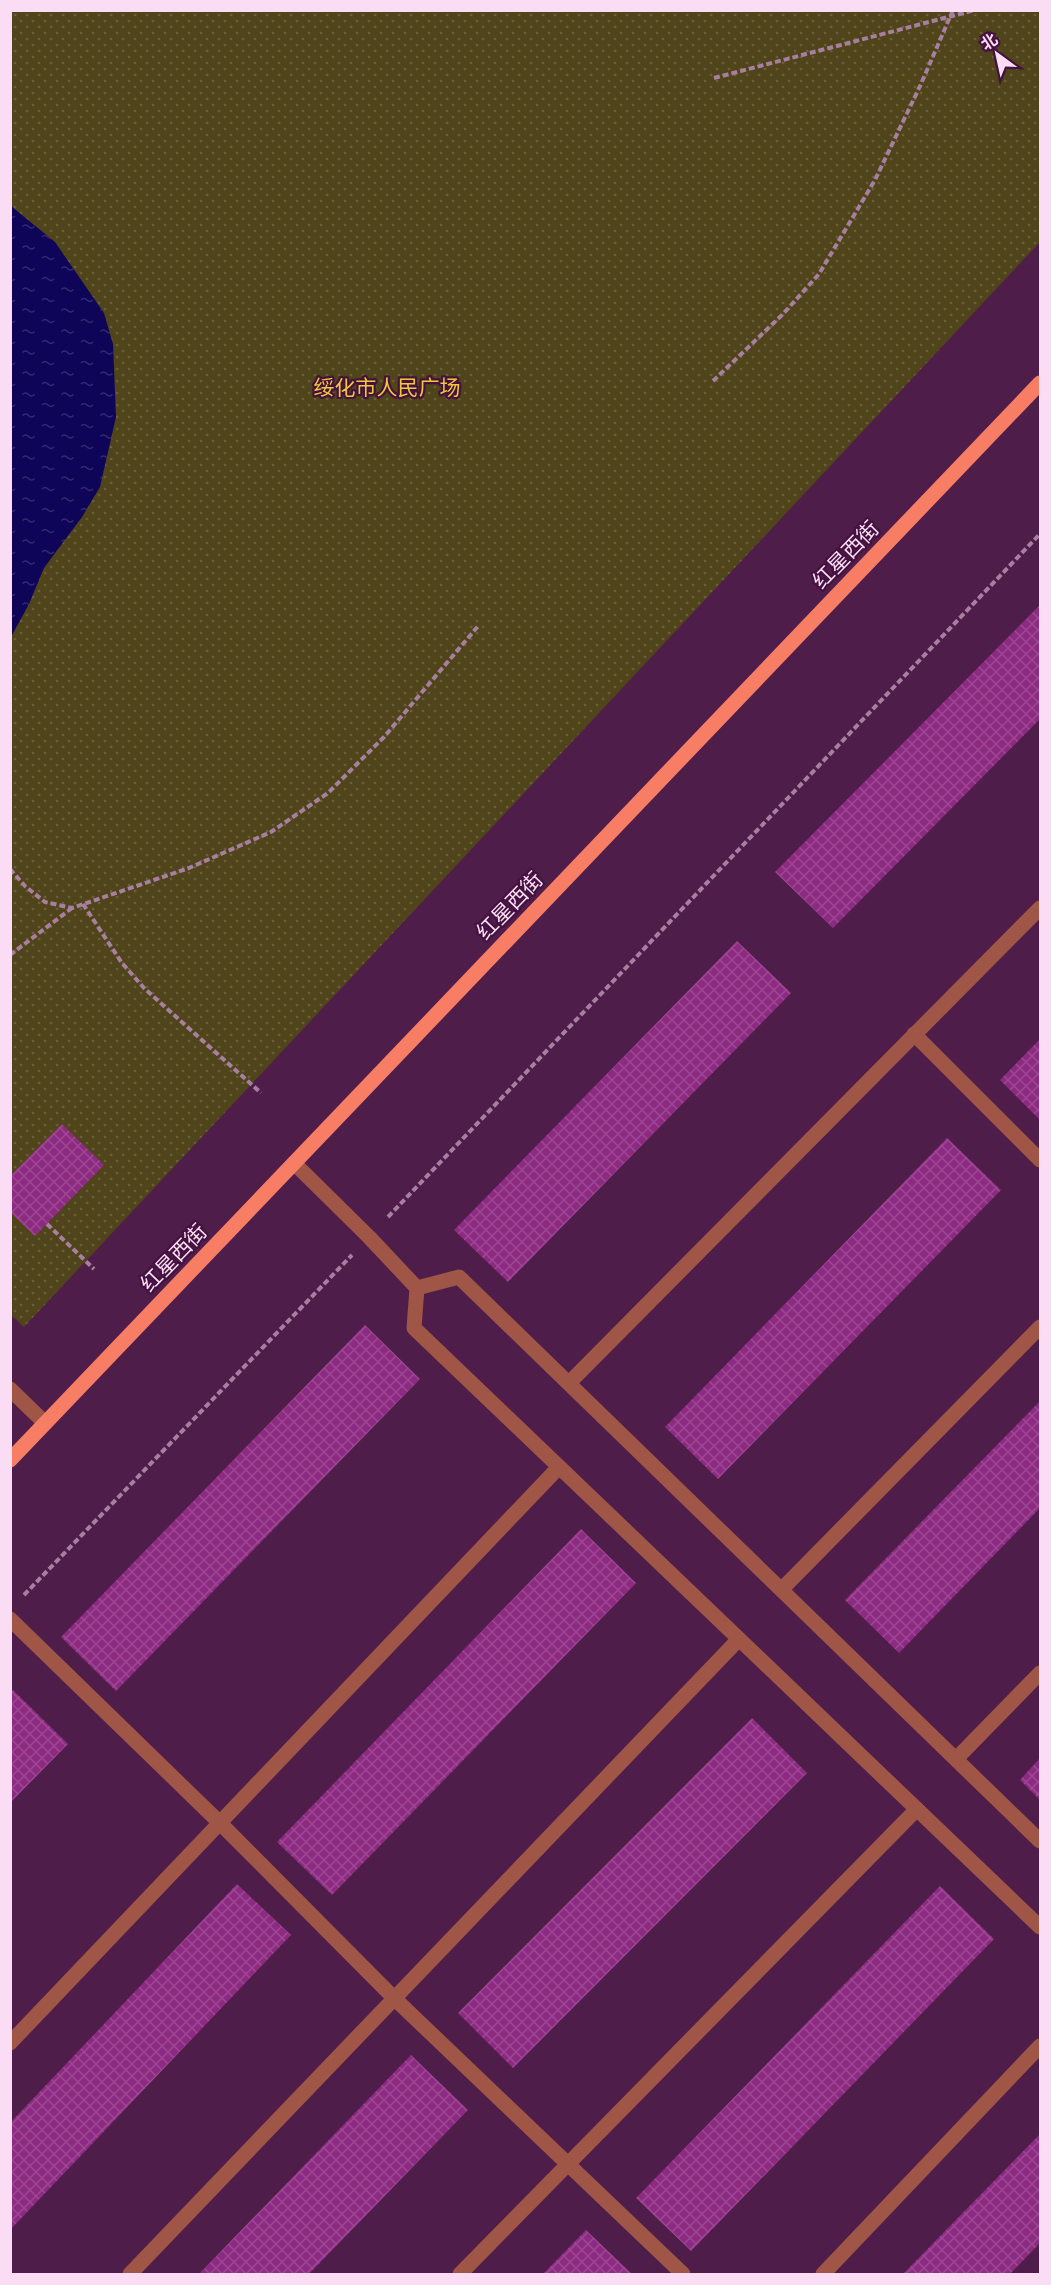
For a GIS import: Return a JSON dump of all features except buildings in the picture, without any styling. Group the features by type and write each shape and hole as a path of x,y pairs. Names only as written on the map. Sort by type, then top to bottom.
{"main road":[{"name":"红星西街","path":"10,1460 1041,383"}],"street":[{"path":"569,1383 1041,908"},
{"path":"914,1034 1041,1160"},
{"path":"294,1162 417,1288 414,1328 1041,1927"},
{"path":"417,1288 459,1276 1041,1841"},
{"path":"782,1589 1041,1326"},
{"path":"10,1389 45,1423"},
{"path":"10,2043 559,1467"},
{"path":"10,1619 220,1823 395,1999 683,2274"},
{"path":"130,2274 739,1639"},
{"path":"956,1759 1041,1673"},
{"path":"460,2274 917,1809"},
{"path":"823,2274 1041,2046"}],"path":[{"path":"713,381 783,314 819,274 875,180 953,10"},
{"path":"714,78 975,10"},
{"path":"19,1600 1041,534"},
{"path":"10,955 72,908 189,868 271,832 328,792 384,737 479,626"},
{"path":"10,869 25,886 45,902 72,908"},
{"path":"83,904 122,963 144,988 261,1093"},
{"path":"46,1224 94,1269"}],"green space":[{"name":"绥化市人民广场","path":"10,11 1040,11 1040,242 24,1327 10,1314"}],"water":[{"path":"11,206 55,242 104,313 113,344 116,417 100,487 82,517 44,568 29,604 11,637"}]}
